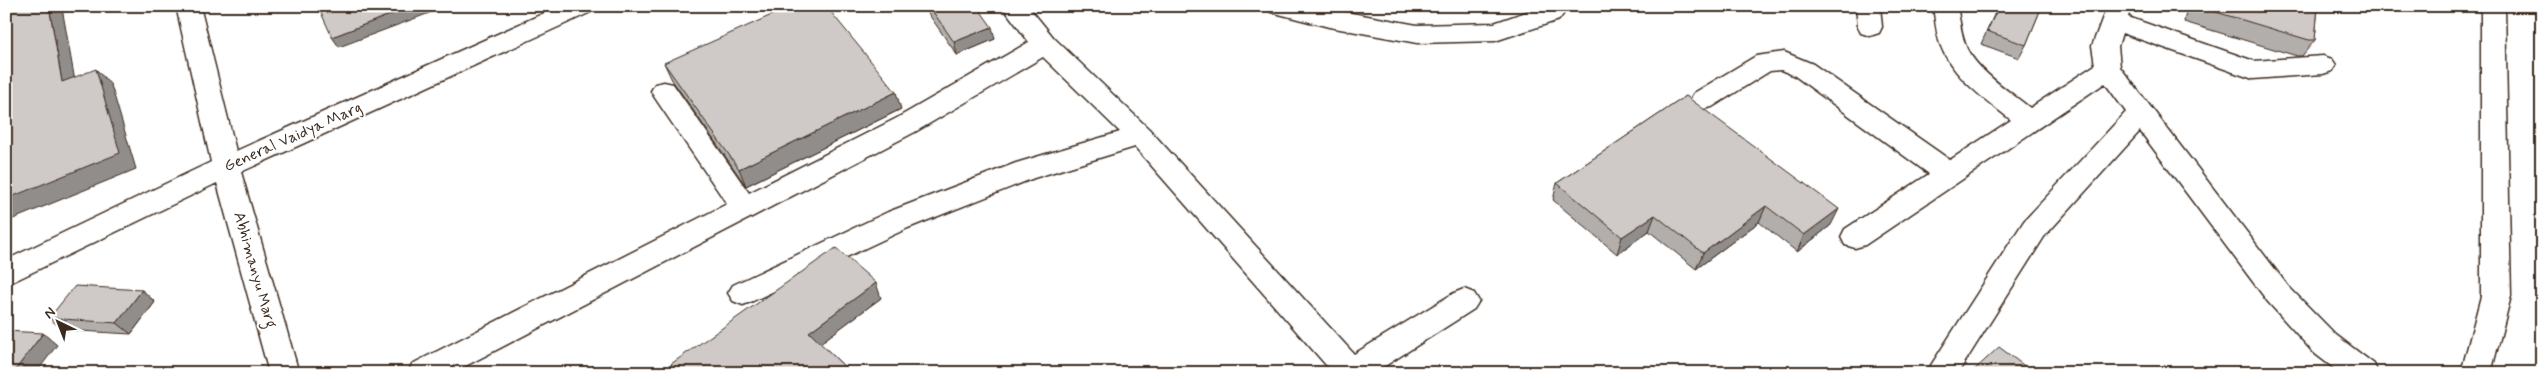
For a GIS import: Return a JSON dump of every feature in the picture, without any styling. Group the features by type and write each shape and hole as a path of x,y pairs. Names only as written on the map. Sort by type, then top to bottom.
{"street":[{"name":"Abhimanyu Marg","path":"188,6 226,167 284,373"},
{"name":"General Vaidya Marg","path":"6,272 226,167 582,6"},
{"path":"1014,6 1045,44 1140,136 1351,372 1464,301"},
{"path":"1280,6 1329,19 1417,34 1495,32 1550,14 1557,6"},
{"path":"1946,6 1951,40 1958,55 1970,70 2029,121"},
{"path":"2476,373 2496,296 2493,6"},
{"path":"2323,65 2253,70 2116,13 2105,46 2108,69 2140,114 2278,294 2325,344 2364,373"},
{"path":"423,373 906,125 1045,44"},
{"path":"1703,100 1764,62 1784,61 1804,70 1949,174"},
{"path":"1855,237 2108,69"},
{"path":"664,91 745,209"},
{"path":"1941,373 2034,229 2140,114"},
{"path":"742,292 898,220 1026,170 1140,136"}],"building":[{"path":"6,6 49,6 62,82 96,69 120,153 6,199"},
{"path":"318,6 413,6 332,37"},
{"path":"792,6 826,6 896,92 739,169 664,63"},
{"path":"929,6 977,6 992,27 954,42"},
{"path":"1999,6 2042,6 2026,45 1987,31"},
{"path":"2196,6 2318,6 2315,40 2309,40"},
{"path":"1686,96 1839,209 1804,235 1766,206 1703,253 1655,215 1622,237 1557,183"},
{"path":"836,248 876,283 809,332 851,373 679,373 671,364"},
{"path":"75,286 142,290 117,323 49,318"},
{"path":"6,331 43,333 13,373 6,373"},
{"path":"1999,347 2034,373 1971,373"}]}
